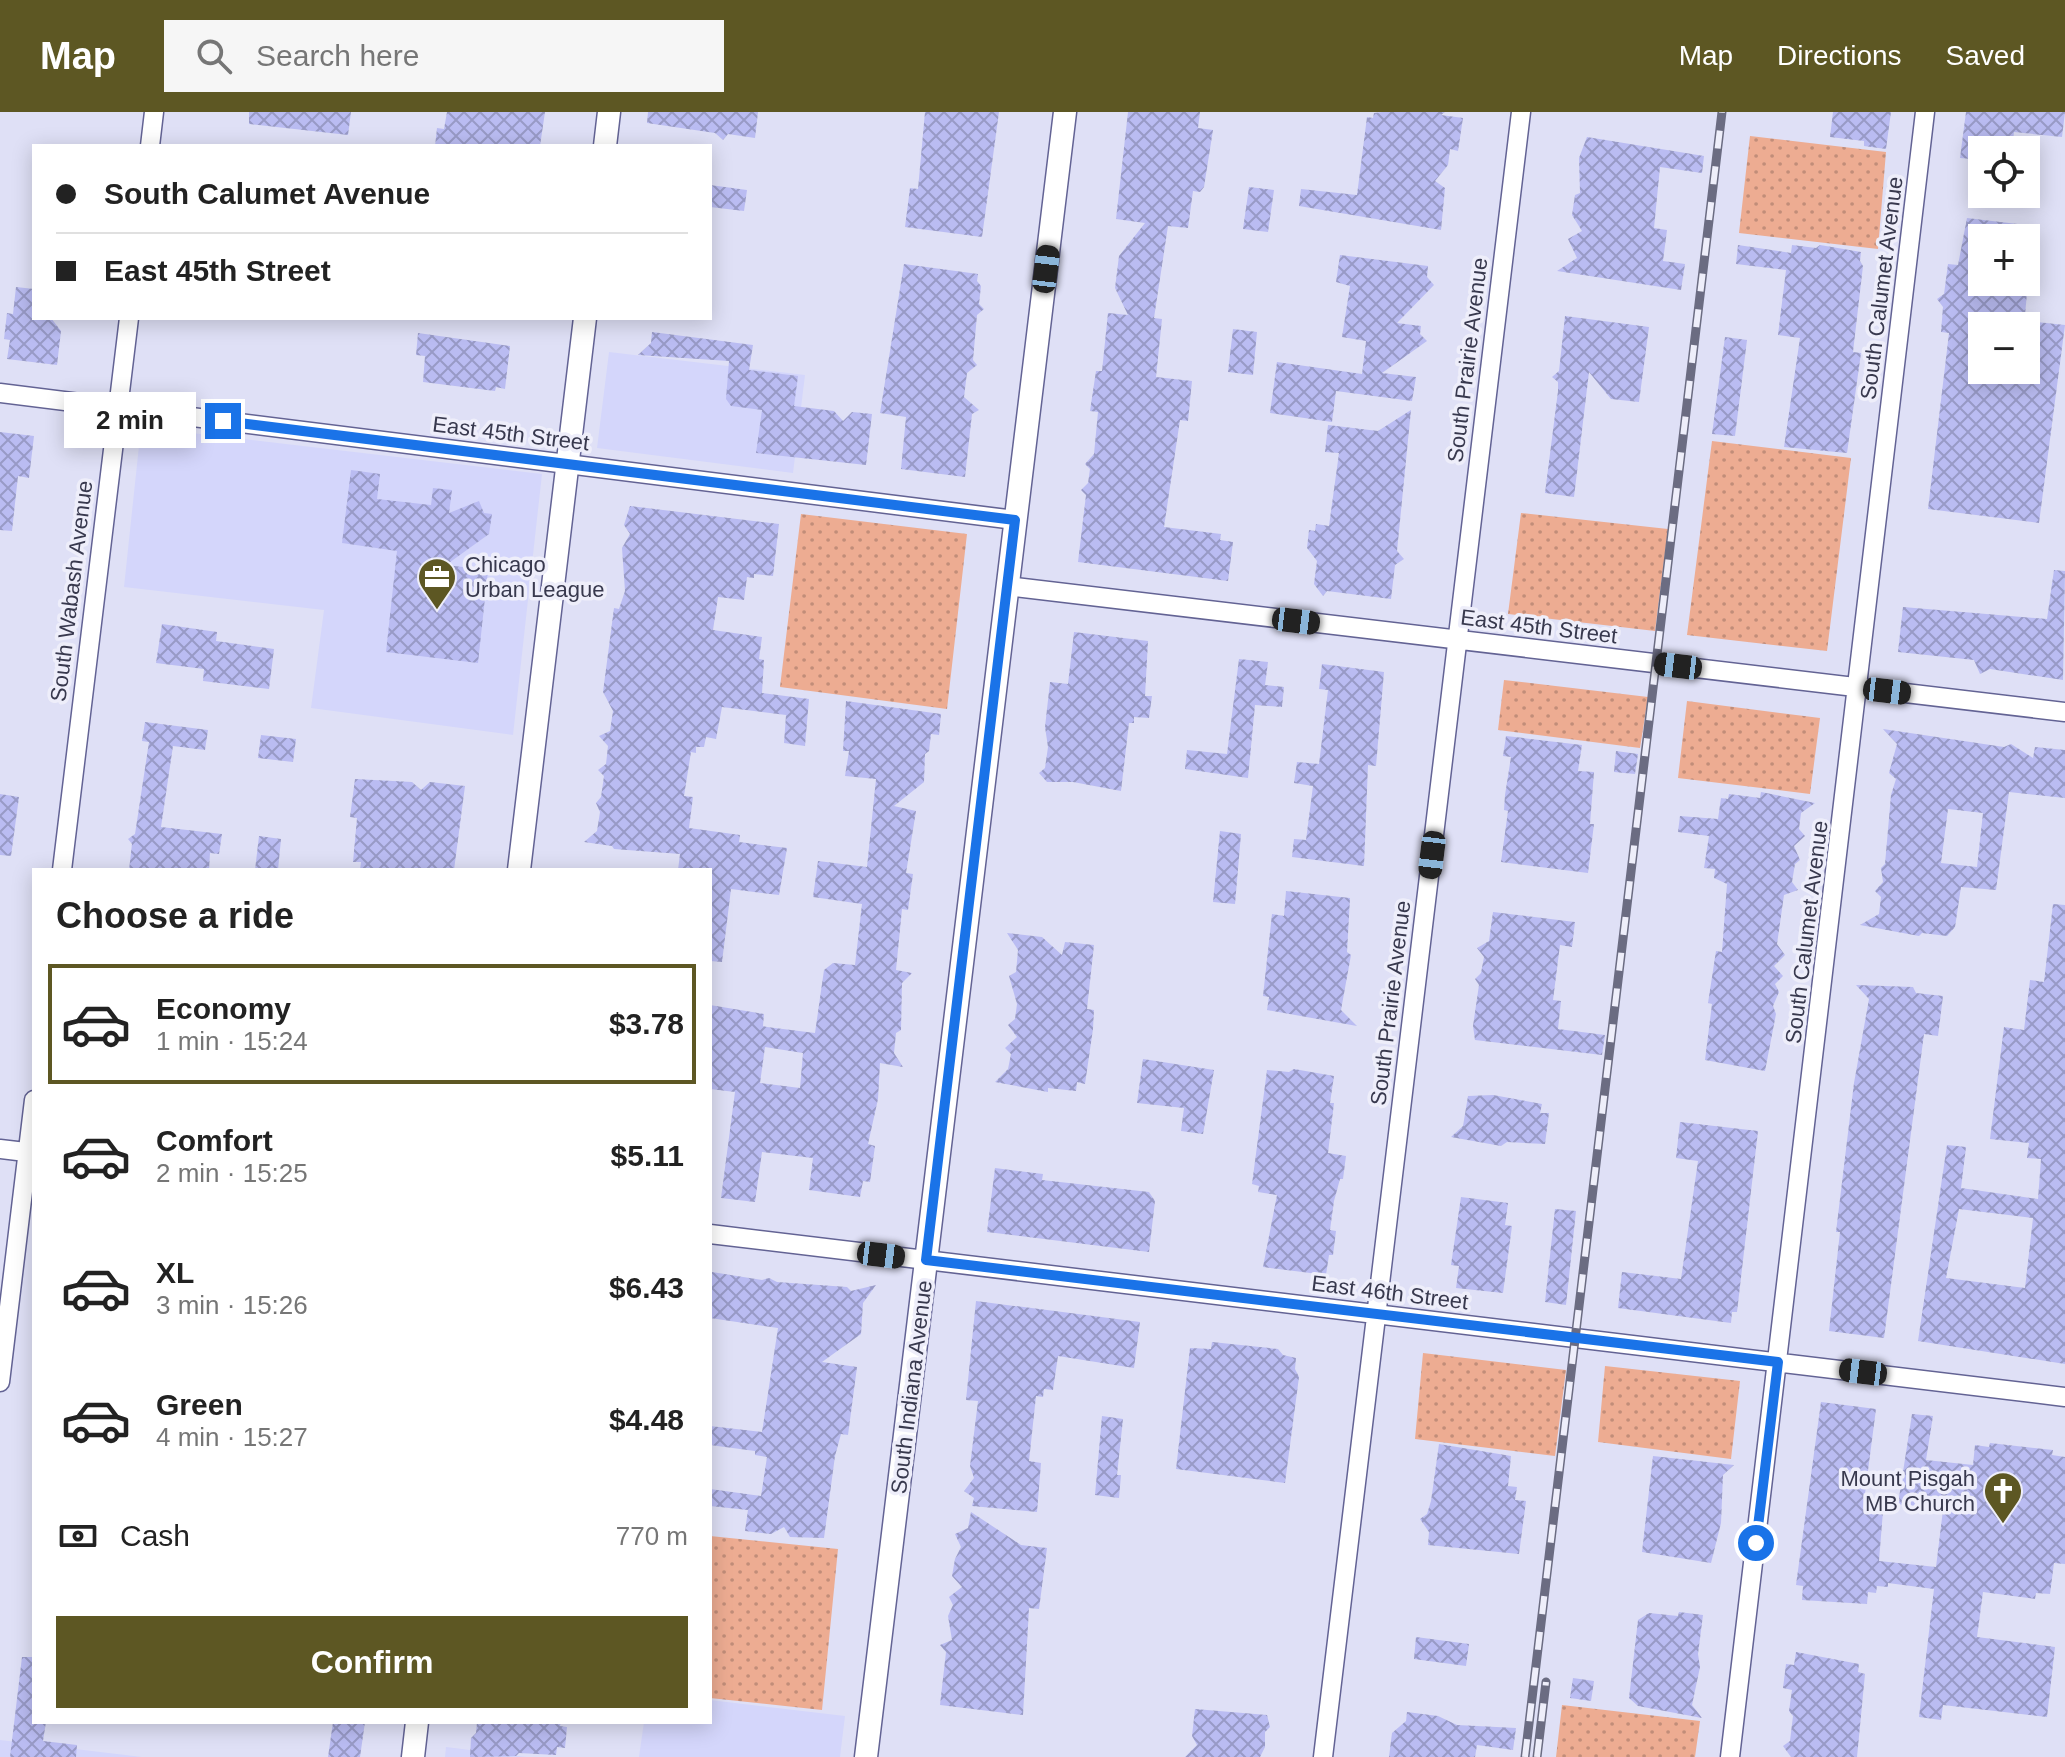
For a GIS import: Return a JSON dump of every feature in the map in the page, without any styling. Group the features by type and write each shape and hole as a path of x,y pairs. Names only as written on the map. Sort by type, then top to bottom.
{"street":[{"path":"150,144 154,112"},
{"path":"605,144 609,112"},
{"name":"South Indiana Avenue","path":"866,1757 1065,112"},
{"name":"South Prairie Avenue","path":"1323,1757 1521,112"},
{"name":"South Calumet Avenue","path":"1730,1757 1925,112"},
{"name":"South Wabash Avenue","path":"62,868 129,320"},
{"path":"519,868 585,320"},
{"name":"East 45th Street","path":"0,393 1015,520"},
{"name":"East 45th Street","path":"1007,586 2065,712"},
{"path":"0,1149 31,1153 0,1382"},
{"name":"East 46th Street","path":"712,1234 2065,1397"},
{"path":"413,1757 417,1724"}],"shaded area":[{"path":"1750,136 1886,152 1878,249 1739,233"},
{"path":"609,352 805,375 793,473 597,448"},
{"path":"141,427 542,474 513,735 311,708 324,610 124,587"},
{"path":"1712,441 1851,458 1827,651 1687,635"},
{"path":"1521,513 1668,529 1655,631 1508,614"},
{"path":"801,514 967,534 947,709 780,687"},
{"path":"1504,680 1648,697 1640,748 1498,730"},
{"path":"1687,701 1820,718 1810,794 1678,778"},
{"path":"1423,1353 1566,1370 1555,1456 1415,1439"},
{"path":"1605,1366 1740,1381 1731,1459 1598,1442"},
{"path":"712,1536 838,1549 822,1710 712,1698"},
{"path":"712,1700 845,1716 840,1757 639,1757 644,1724 712,1724"},
{"path":"1562,1705 1700,1721 1695,1757 1556,1757"},
{"path":"0,1740 142,1757 0,1757"},
{"path":"446,1747 526,1757 445,1757"}],"building":[{"path":"249,112 351,112 348,135 249,124"},
{"path":"447,112 545,112 540,144 435,144 437,128 444,129"},
{"path":"648,112 758,112 755,138 728,134 723,140 715,133 647,123"},
{"path":"925,112 999,112 982,237 905,227 910,188 918,189"},
{"path":"1128,112 1200,112 1198,128 1213,130 1204,187 1200,192 1193,191 1188,228 1168,226 1154,318 1162,319 1156,377 1192,381 1188,421 1180,420 1164,527 1221,534 1220,540 1233,542 1228,581 1078,562 1086,495 1081,490 1088,483 1090,469 1085,464 1094,454 1098,412 1090,411 1096,371 1102,371 1108,313 1128,315 1115,288 1119,256 1145,223 1116,219"},
{"path":"1382,112 1445,112 1441,115 1463,118 1458,151 1450,149 1448,165 1435,181 1445,188 1441,230 1299,206 1301,189 1357,195 1367,117 1373,118 1374,113"},
{"path":"1833,112 1891,112 1886,149 1864,146 1864,141 1830,137"},
{"path":"1966,112 2065,112 2062,137 2014,132 2014,136 1968,136 1968,159 1960,158"},
{"path":"1587,137 1704,156 1702,173 1660,167 1654,228 1667,230 1663,261 1685,264 1681,290 1557,271 1577,258 1568,239 1582,231 1572,215 1575,195 1580,193 1579,158"},
{"path":"712,185 747,190 744,211 712,207"},
{"path":"1249,187 1274,190 1268,232 1243,229"},
{"path":"1967,218 2018,224 1968,224 1968,296 2027,296 2025,312 1968,312 1968,384 2040,384 2040,322 2065,325 2039,523 1928,509 1949,333 1941,332 1943,307 1937,299 1944,294 1948,264 1958,265"},
{"path":"1738,245 1791,253 1792,245 1816,248 1820,245 1861,252 1863,266 1853,352 1861,353 1847,453 1784,447 1800,338 1778,335 1786,270 1736,264"},
{"path":"1340,255 1428,266 1427,277 1434,285 1397,323 1421,326 1420,334 1427,341 1382,373 1416,377 1412,401 1336,391 1332,422 1270,413 1277,362 1362,374 1366,341 1342,337 1350,286 1336,282"},
{"path":"904,264 978,274 977,281 981,286 979,304 984,309 977,315 973,360 977,365 967,373 964,397 979,410 972,414 965,477 901,469 906,417 880,413"},
{"path":"16,287 32,289 32,320 53,320 61,331 57,365 7,359 10,340 4,339 7,313 13,314"},
{"path":"1565,316 1649,327 1639,402 1611,399 1589,372 1574,497 1545,493 1558,391 1558,382 1552,377 1559,371"},
{"path":"1233,329 1257,332 1253,375 1228,372"},
{"path":"652,332 753,345 749,370 798,376 794,406 834,411 843,421 852,412 872,414 866,465 756,453 762,410 731,406 726,399 729,361 638,355 651,343"},
{"path":"418,333 510,346 505,389 496,387 495,391 423,382 425,356 416,355"},
{"path":"1725,337 1747,340 1735,436 1712,434"},
{"path":"1411,410 1397,551 1404,559 1395,565 1391,599 1327,591 1323,596 1314,584 1317,561 1307,548 1309,530 1315,531 1316,524 1329,526 1339,453 1325,452 1328,425 1378,431"},
{"path":"0,432 34,436 29,478 18,476 12,531 0,530"},
{"path":"351,470 380,474 377,499 431,505 433,488 452,490 449,513 479,501 484,513 492,514 489,534 446,565 488,570 478,663 386,652 397,551 342,543"},
{"path":"630,506 779,524 773,576 754,574 754,578 747,577 744,600 718,597 713,630 762,637 759,659 764,660 762,693 809,699 805,746 784,743 786,715 722,707 716,739 706,737 704,747 696,747 696,753 691,752 684,796 693,797 689,828 740,835 739,842 787,848 779,895 731,889 722,962 712,961 712,868 678,868 680,854 614,849 612,846 584,842 597,831 600,812 596,803 601,797 604,776 598,770 606,764 608,746 599,736 610,731 613,711 603,692 614,608 619,609 625,591 622,548 630,534 624,525"},
{"path":"2054,570 2065,571 2063,680 1990,669 1980,674 1974,660 1898,652 1903,607 2047,619"},
{"path":"162,624 217,632 216,641 274,649 269,689 203,681 204,669 156,663"},
{"path":"1074,632 1148,641 1145,696 1152,696 1149,718 1134,717 1134,723 1129,723 1121,791 1073,782 1047,782 1039,773 1045,768 1048,747 1045,727 1050,682 1068,684"},
{"path":"1239,659 1268,662 1265,685 1284,687 1282,707 1255,705 1248,778 1185,769 1187,750 1227,754"},
{"path":"1322,664 1384,672 1376,766 1368,765 1364,866 1292,857 1294,839 1306,840 1313,786 1294,783 1297,762 1319,764 1328,690 1319,689"},
{"path":"846,701 941,714 939,735 931,734 929,751 925,754 924,782 894,806 916,811 906,873 913,874 908,910 902,909 896,970 912,973 902,983 901,1030 896,1033 894,1053 903,1067 880,1063 878,1099 868,1144 875,1146 870,1182 863,1181 860,1197 809,1190 813,1158 762,1152 755,1202 721,1198 735,1092 712,1089 712,1005 764,1014 763,1026 815,1033 824,970 833,963 855,965 862,904 813,897 818,861 867,867 876,779 845,776 849,751 843,751","holes":["765,1047 803,1053 800,1088 760,1083"]},
{"path":"145,722 208,730 205,750 173,746 161,827 222,834 219,854 210,853 209,868 129,868 132,844 128,839 135,834 149,742 142,741"},
{"path":"1883,729 2004,747 2011,744 2033,758 2035,747 2065,750 2065,798 2009,792 1996,890 1961,887 1955,927 1947,936 1922,933 1919,936 1860,925 1879,914 1881,897 1875,891 1883,882 1881,868 1885,864 1891,795 1896,779 1889,773 1897,744","holes":["1948,809 1983,813 1977,867 1941,863"]},
{"path":"261,735 296,739 293,762 258,758"},
{"path":"1506,736 1582,745 1578,771 1594,772 1590,824 1594,824 1588,873 1501,862 1511,757 1503,756"},
{"path":"1616,751 1638,754 1635,774 1614,772"},
{"path":"355,779 412,782 421,790 430,782 465,786 454,868 360,868 361,862 353,862 357,818 350,817"},
{"path":"1761,792 1815,803 1801,813 1799,829 1805,836 1794,846 1800,860 1795,864 1792,882 1798,890 1784,895 1777,944 1785,955 1774,966 1783,976 1775,984 1779,992 1773,1006 1776,1014 1765,1071 1705,1060 1712,1004 1708,1003 1716,951 1722,952 1727,884 1714,878 1715,869 1704,868 1709,836 1678,832 1680,816 1718,819 1721,798 1728,799 1729,794 1760,798"},
{"path":"0,794 19,797 11,856 0,855"},
{"path":"1220,831 1241,834 1235,904 1213,902"},
{"path":"259,836 281,839 278,868 255,868"},
{"path":"1286,891 1350,898 1347,952 1351,955 1341,1010 1357,1026 1267,1010 1269,997 1263,996 1272,914 1284,916"},
{"path":"2053,904 2065,905 2065,1364 1918,1341 1947,1145 1966,1147 1961,1188 2038,1199 2041,1159 2027,1158 2029,1143 1990,1139 2004,1027 2024,1030 2030,980 2044,982","holes":["1959,1209 2033,1218 2025,1288 1946,1278"]},
{"path":"1493,912 1575,922 1572,947 1560,945 1553,1000 1561,1001 1558,1029 1605,1035 1602,1055 1475,1040 1473,1026 1479,985 1475,979 1481,973 1484,957 1477,948 1489,941"},
{"path":"1007,933 1042,937 1062,955 1065,942 1094,945 1087,1009 1094,1010 1093,1029 1085,1084 1077,1082 1076,1091 1048,1088 1048,1092 995,1082 1008,1069 1011,1054 1005,1048 1017,1037 1008,1025 1015,1019 1017,1004 1009,976 1016,972 1018,950"},
{"path":"1856,985 1913,987 1916,993 1943,996 1938,1036 1924,1034 1884,1338 1829,1331 1840,1232 1836,1232 1854,1083 1869,999"},
{"path":"1143,1059 1214,1070 1203,1134 1181,1131 1184,1108 1137,1103"},
{"path":"1294,1069 1334,1076 1328,1153 1346,1156 1343,1179 1340,1179 1334,1201 1330,1230 1336,1231 1326,1275 1263,1267 1277,1195 1258,1192 1259,1186 1252,1184 1267,1070 1289,1072"},
{"path":"1493,1095 1542,1104 1540,1113 1549,1113 1545,1144 1507,1142 1501,1146 1451,1137 1463,1126 1468,1096"},
{"path":"1680,1122 1758,1131 1737,1312 1732,1312 1731,1323 1618,1308 1622,1272 1681,1279 1698,1161 1676,1158"},
{"path":"995,1168 1043,1174 1042,1180 1149,1192 1155,1201 1149,1252 987,1232"},
{"path":"1461,1197 1508,1203 1505,1225 1512,1226 1503,1293 1456,1288 1459,1266 1451,1265"},
{"path":"1555,1209 1576,1211 1566,1305 1545,1302"},
{"path":"712,1272 762,1280 769,1278 777,1282 847,1287 851,1291 876,1285 863,1303 861,1334 822,1362 857,1367 848,1435 841,1434 835,1456 824,1538 790,1537 784,1527 771,1534 745,1531 748,1510 712,1506 712,1489 761,1496 767,1457 755,1455 755,1451 712,1445 712,1426 762,1432 778,1328 712,1318"},
{"path":"976,1301 1140,1322 1134,1368 1058,1356 1053,1390 1044,1389 1043,1397 1036,1396 1029,1461 1041,1463 1037,1512 972,1506 974,1498 964,1491 974,1478 970,1466 978,1401 966,1400"},
{"path":"1212,1342 1278,1349 1283,1355 1296,1358 1295,1369 1299,1377 1285,1483 1176,1469 1190,1348 1211,1349"},
{"path":"1821,1402 1876,1409 1863,1509 1883,1511 1879,1561 1936,1567 1943,1510 1898,1504 1912,1414 1933,1416 1926,1460 1973,1465 1975,1445 1989,1447 1990,1443 2053,1450 2052,1455 2065,1457 2065,1564 2054,1563 2050,1594 2036,1593 2035,1599 1983,1592 1977,1637 2055,1647 2047,1717 1943,1705 1941,1720 1919,1717 1934,1589 1888,1583 1888,1587 1877,1586 1876,1593 1868,1592 1867,1604 1802,1600 1803,1586 1796,1585"},
{"path":"1102,1416 1123,1419 1117,1475 1121,1475 1119,1498 1095,1495"},
{"path":"1439,1444 1511,1456 1508,1486 1517,1487 1515,1500 1526,1501 1519,1554 1428,1545 1429,1532 1420,1519 1427,1514 1431,1501"},
{"path":"1653,1456 1734,1465 1723,1475 1721,1523 1711,1563 1642,1552"},
{"path":"971,1512 1021,1545 1047,1548 1039,1609 1029,1608 1023,1715 940,1705 946,1652 940,1645 952,1640 948,1616 953,1605 949,1597 962,1587 952,1576 961,1547 955,1534 968,1528"},
{"path":"1679,1612 1703,1615 1698,1654 1700,1667 1692,1705 1702,1718 1638,1706 1629,1698 1638,1620 1649,1613 1678,1616"},
{"path":"1416,1637 1469,1644 1466,1666 1414,1659"},
{"path":"1796,1652 1859,1664 1858,1672 1865,1674 1857,1757 1791,1757 1783,1746 1790,1741 1793,1716 1789,1711 1792,1690 1783,1688 1786,1664 1794,1665"},
{"path":"22,1657 32,1657 32,1724 46,1724 43,1741 77,1745 76,1757 10,1757"},
{"path":"1573,1678 1594,1681 1591,1701 1570,1698"},
{"path":"1195,1709 1267,1715 1270,1727 1265,1732 1265,1747 1260,1757 1185,1757 1197,1745 1192,1736"},
{"path":"1407,1712 1438,1716 1457,1725 1516,1728 1513,1750 1477,1745 1475,1757 1389,1757 1392,1733 1406,1721"},
{"path":"333,1724 365,1724 360,1757 328,1757"},
{"path":"477,1724 560,1724 567,1727 565,1748 557,1747 556,1755 519,1753 516,1756 470,1757 471,1738 476,1733"}],"railway":[{"path":"1525,1757 1722,112"},
{"path":"1537,1757 1546,1682"}],"place":[{"name":"Chicago Urban League","path":"437,611"},
{"name":"Mount Pisgah MB Church","path":"2003,1525"}],"route":[{"path":"223,421 1015,520 926,1260 1778,1362 1756,1543"}]}
